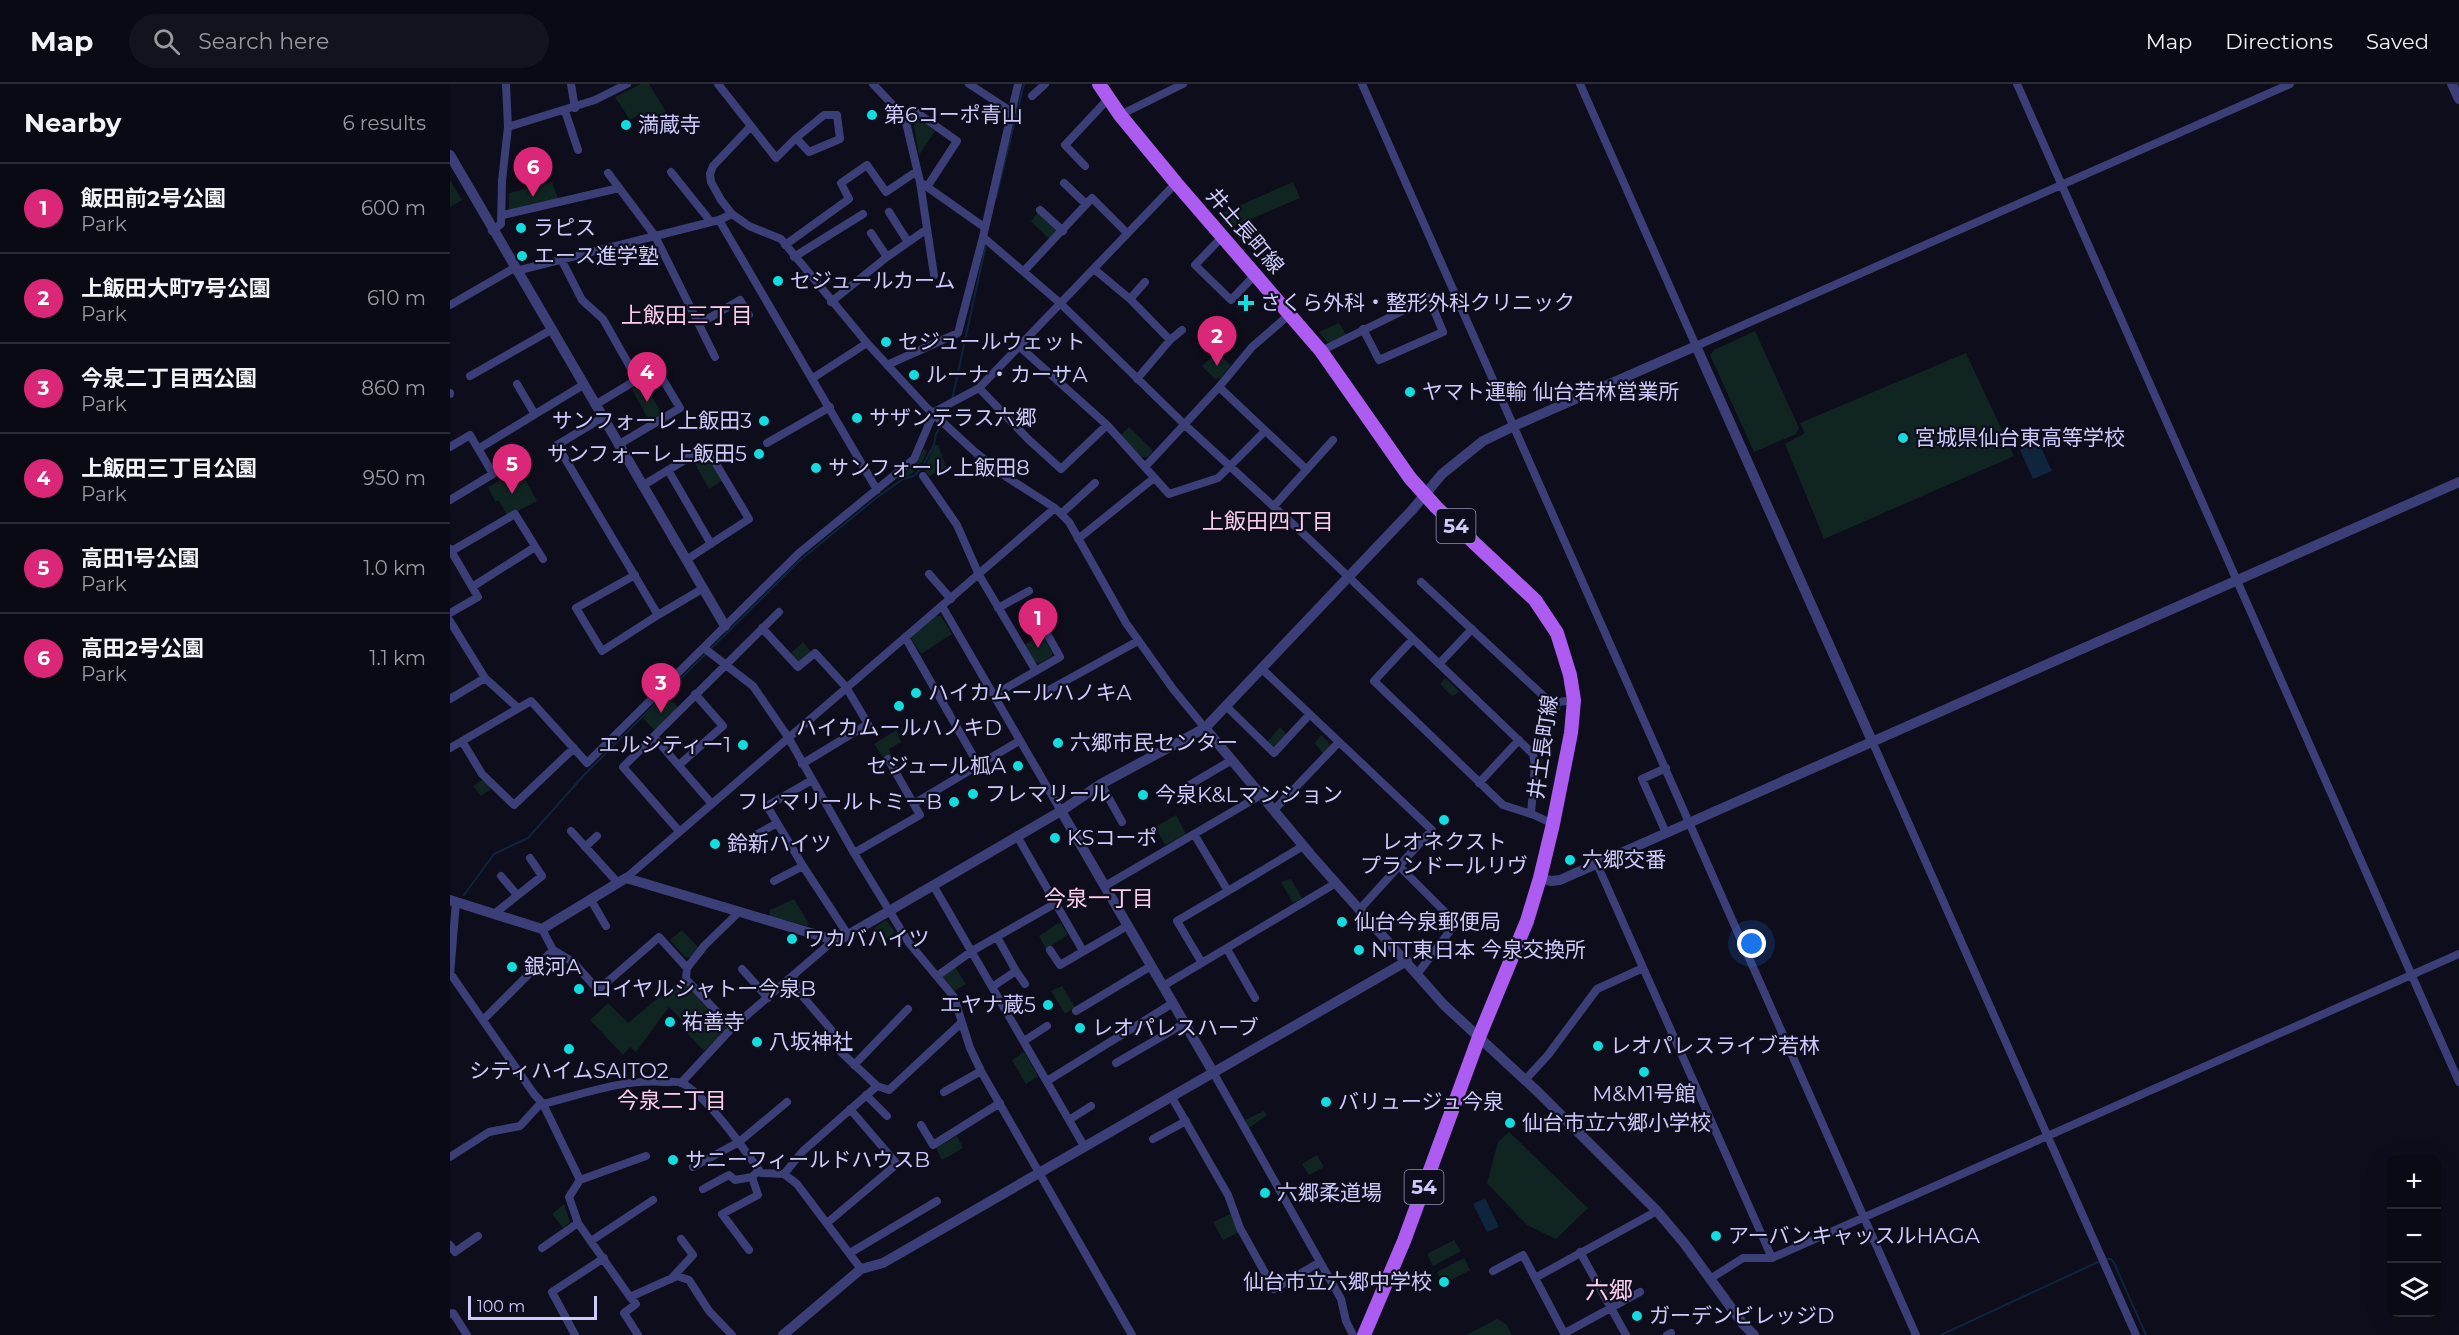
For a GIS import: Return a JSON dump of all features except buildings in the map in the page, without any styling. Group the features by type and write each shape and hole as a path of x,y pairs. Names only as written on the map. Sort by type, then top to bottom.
{"main road":[{"name":"井土長町線","path":"1099,84 1120,115 1176,183 1321,351 1399,465 1425,495 1535,600 1557,633 1567,660 1574,700 1571,733 1540,878 1527,921 1479,1037 1404,1241 1364,1335"}],"street":[{"path":"492,231 501,224 503,215 502,181 508,128 506,84"},
{"path":"571,84 575,108"},
{"path":"508,128 575,108 627,84"},
{"path":"718,84 776,158 796,138 824,115 837,115 840,139 808,152 796,138"},
{"path":"873,84 905,118 917,171 923,185 934,275"},
{"path":"969,84 1012,112"},
{"path":"887,365 958,333 987,239 984,227 1018,84"},
{"path":"1032,96 1045,84"},
{"path":"1120,115 1183,84"},
{"path":"1362,84 1916,1335"},
{"path":"1580,84 2136,1335"},
{"path":"2017,84 2459,1082"},
{"path":"681,1083 732,1028 834,940 848,935 1061,811 1101,784 1205,728 1425,495 1442,474 1472,448 1514,426 2290,84"},
{"path":"2452,84 2459,99"},
{"path":"1085,166 1065,145 1109,98"},
{"path":"565,111 578,150"},
{"path":"905,118 916,112 957,141 923,185"},
{"path":"751,126 713,166 710,174 711,182 732,214 749,226 781,239 867,343 934,412 975,452 1008,478 1058,511 1078,538 1095,571 1138,640 1205,728 1303,846 1444,1005 1525,1080 1657,1211 1753,1335"},
{"path":"450,155 492,231 725,626"},
{"path":"785,245 849,199 841,183 867,165 886,192 917,171"},
{"path":"671,172 715,221 813,378 877,490"},
{"path":"608,173 655,236 715,357"},
{"path":"1065,183 1086,204"},
{"path":"450,746 531,701 588,763 708,650 725,626 799,553 914,459 934,412 979,388 1176,183"},
{"path":"923,185 984,227"},
{"path":"503,215 619,188"},
{"path":"1024,271 1092,198 1127,233"},
{"path":"1040,210 1063,231"},
{"path":"889,212 908,242"},
{"path":"450,305 515,269 715,221 732,214"},
{"path":"794,257 863,214"},
{"path":"831,302 887,256 927,229"},
{"path":"871,233 887,256"},
{"path":"1221,237 1195,265 1231,300 1255,275"},
{"path":"987,239 1060,303 1185,425 1274,506 1520,740 1533,754 1535,766 1531,814"},
{"path":"561,259 582,300 603,319 637,379"},
{"path":"1094,269 1130,299 1170,340"},
{"path":"1130,299 1145,282"},
{"path":"1321,351 1363,329 1429,298 1443,332 1379,360 1363,329"},
{"path":"699,324 740,300 749,315"},
{"path":"1145,467 1220,387 1252,347 1290,314"},
{"path":"470,376 551,330"},
{"path":"1137,379 1170,340 1182,330"},
{"path":"813,378 867,343"},
{"path":"1020,347 1107,425 1169,494 1218,478 1265,431"},
{"path":"595,405 656,368 680,408 618,445"},
{"path":"517,384 534,413"},
{"path":"478,449 583,385"},
{"path":"1220,387 1306,469"},
{"path":"979,388 1028,439 1061,469 1107,425"},
{"path":"767,442 830,407"},
{"path":"602,418 557,445 658,615"},
{"path":"450,447 470,435 493,474 450,500"},
{"path":"1274,506 1333,440"},
{"path":"642,486 706,447 749,519 686,560"},
{"path":"668,470 711,544"},
{"path":"923,476 957,525 979,575 1036,671"},
{"path":"1078,538 1154,478"},
{"path":"1540,878 1551,881 1560,880 2459,482"},
{"path":"542,929 622,880 905,637 1095,483"},
{"path":"450,613 478,597 450,551 515,514 543,559"},
{"path":"472,587 535,547"},
{"path":"929,574 951,599"},
{"path":"634,575 576,608 602,651 702,589"},
{"path":"1421,582 1551,703 1574,700"},
{"path":"998,608 1029,591"},
{"path":"942,606 1185,1023 1341,1299 1346,1321 1353,1335"},
{"path":"679,831 622,767 779,612"},
{"path":"450,621 485,678 518,708"},
{"path":"762,628 798,667 815,653 846,687 868,723 802,764"},
{"path":"1439,664 1472,629"},
{"path":"994,695 1060,657 1045,630"},
{"path":"905,637 979,766"},
{"path":"1413,639 1374,681 1503,806 1531,814 1553,824"},
{"path":"1049,690 1138,640"},
{"path":"708,650 753,686 788,737 909,944 954,997 970,1048 981,1071 1132,1335"},
{"path":"1261,668 1432,830 1360,909"},
{"path":"450,699 485,678"},
{"path":"679,765 723,726 696,694"},
{"path":"1226,706 1274,753 1309,715"},
{"path":"654,737 711,804"},
{"path":"1479,783 1520,740"},
{"path":"462,741 482,774 514,805 574,748"},
{"path":"915,803 1019,741"},
{"path":"1274,810 1339,742"},
{"path":"854,853 921,815 888,759"},
{"path":"1186,787 1232,760"},
{"path":"1666,768 1641,779 1666,833"},
{"path":"812,780 767,806 848,935"},
{"path":"1101,784 1122,822"},
{"path":"1105,886 1261,795"},
{"path":"747,840 777,823"},
{"path":"571,831 585,847 622,880 834,940"},
{"path":"1194,834 1228,891"},
{"path":"585,847 597,836"},
{"path":"1017,836 1083,951"},
{"path":"1202,963 1177,921 1303,846"},
{"path":"494,914 542,876 530,858"},
{"path":"1597,864 1772,1258"},
{"path":"774,881 803,866"},
{"path":"1399,866 1456,923 1418,973"},
{"path":"501,876 517,895"},
{"path":"1163,986 1336,883"},
{"path":"933,885 1084,1146"},
{"path":"591,900 606,926"},
{"path":"580,1180 543,1104 450,974 453,901 542,929 553,950 573,962 598,990 659,938 687,968"},
{"path":"937,976 972,951 1056,903"},
{"path":"732,1028 686,979 687,968 705,945 739,912"},
{"path":"1050,950 1060,965 1127,926"},
{"path":"997,937 1025,984"},
{"path":"1227,949 1255,998"},
{"path":"483,1020 553,950"},
{"path":"1710,1279 1743,1258 1772,1258 2459,954"},
{"path":"783,1335 861,1269 883,1263 1407,961"},
{"path":"1076,1011 1152,966"},
{"path":"1525,1080 1548,1055 1597,989 1643,968"},
{"path":"741,969 768,998"},
{"path":"992,987 1016,971"},
{"path":"793,976 798,991 834,1033 841,1053 877,1086 889,1090 961,1023"},
{"path":"1047,1081 1173,1003"},
{"path":"854,1065 908,1009"},
{"path":"1116,1064 1185,1023"},
{"path":"1024,1041 1047,1026"},
{"path":"944,1092 981,1071"},
{"path":"450,1158 489,1132 520,1126 540,1104 616,1084 643,1080 681,1083 708,1105 761,1173 783,1174 797,1184 861,1269"},
{"path":"783,1174 803,1151 877,1086"},
{"path":"866,1095 887,1116"},
{"path":"1171,1096 1228,1195 1240,1228 1274,1289 1320,1262"},
{"path":"693,1167 739,1142 787,1102"},
{"path":"921,1125 933,1145 1000,1103"},
{"path":"1069,1119 1091,1106"},
{"path":"827,1223 897,1164 850,1108"},
{"path":"1153,1140 1186,1121"},
{"path":"638,1335 624,1312 636,1305 579,1223 569,1197 580,1180 646,1156"},
{"path":"703,1189 729,1175 735,1180 752,1177 759,1170"},
{"path":"749,1250 722,1214 758,1195 752,1177"},
{"path":"591,1241 653,1200"},
{"path":"850,1253 937,1201"},
{"path":"1535,1278 1657,1211"},
{"path":"542,1248 579,1223"},
{"path":"450,1245 454,1252 478,1236"},
{"path":"671,1279 693,1256 681,1239"},
{"path":"1580,1252 1626,1335"},
{"path":"1493,1271 1523,1255 1565,1334 1640,1292"},
{"path":"575,1335 552,1292 604,1258"},
{"path":"630,1298 677,1276 689,1280 709,1311 732,1335"},
{"path":"450,1314 453,1313 467,1335"}],"green space":[{"path":"641,84 649,84 671,120 665,126 666,130 657,135 644,118 641,119 638,115 630,120 615,97"},
{"path":"916,116 935,131 919,155 913,120"},
{"path":"450,180 462,200 450,207"},
{"path":"552,182 559,201 509,212 509,193"},
{"path":"1293,182 1300,198 1230,228 1218,215"},
{"path":"1039,211 1058,229 1049,239 1031,221"},
{"path":"1339,323 1346,335 1333,343 1327,342 1319,332"},
{"path":"1755,331 1799,428 1796,434 1754,452 1710,355 1714,350"},
{"path":"1216,352 1231,365 1220,378 1215,379 1202,366"},
{"path":"1966,353 2014,456 1824,539 1785,444 1805,433 1800,423"},
{"path":"644,382 663,416 650,423 632,389"},
{"path":"1129,427 1153,451 1148,457 1142,457 1120,436"},
{"path":"935,445 938,445 946,467 929,476 924,469"},
{"path":"924,449 927,452 921,464 913,473 905,477 903,475"},
{"path":"704,455 710,457 723,480 709,489 694,462"},
{"path":"517,464 537,501 508,516 499,501 495,501 488,487 502,479 502,474"},
{"path":"935,616 941,616 952,634 921,654 912,640 912,635"},
{"path":"1042,635 1052,656 1040,663 1035,662 1024,645"},
{"path":"803,642 812,653 803,661 797,661 790,654"},
{"path":"1445,678 1460,692 1452,696 1440,684"},
{"path":"666,695 678,707 655,731 643,718"},
{"path":"1280,727 1287,735 1274,749 1267,742"},
{"path":"896,730 901,742 889,749 891,755 884,759 874,744"},
{"path":"1321,735 1331,745 1323,754 1315,743"},
{"path":"484,779 491,789 481,796 473,786"},
{"path":"1176,815 1186,834 1165,845 1155,827"},
{"path":"1291,879 1302,898 1293,903 1281,882"},
{"path":"794,899 809,924 807,926 770,916 770,910"},
{"path":"886,920 895,932 881,944 871,930"},
{"path":"1060,922 1068,935 1046,949 1039,936"},
{"path":"682,930 698,947 691,957 686,958 670,940"},
{"path":"955,967 966,984 954,991 941,976"},
{"path":"681,979 727,1030 704,1051 683,1029 687,1025 669,1007 636,1052 630,1047 623,1055 590,1020 608,1003 628,1023"},
{"path":"1062,986 1075,1007 1065,1014 1051,991"},
{"path":"1024,1052 1038,1076 1026,1084 1012,1060"},
{"path":"1264,1111 1267,1115 1249,1128 1245,1120"},
{"path":"1509,1132 1588,1208 1556,1239 1527,1225 1487,1183 1498,1142"},
{"path":"957,1136 963,1148 942,1160 936,1148"},
{"path":"1317,1155 1324,1167 1309,1175 1302,1164"},
{"path":"564,1204 570,1222 563,1228 552,1214"},
{"path":"1232,1213 1239,1232 1223,1240 1213,1222"},
{"path":"1454,1240 1461,1251 1433,1266 1427,1254"},
{"path":"1464,1258 1470,1270 1443,1284 1437,1272"},
{"path":"1621,1280 1629,1294 1619,1300 1612,1299 1606,1289"},
{"path":"1497,1319 1506,1324 1512,1335 1466,1335"}],"water":[{"path":"2038,441 2052,471 2033,479 2020,450"},
{"path":"1485,1198 1499,1227 1487,1232 1473,1204"}],"waterway":[{"path":"996,198 1024,84"},
{"path":"952,400 986,244"},
{"path":"464,895 494,854 528,838 585,774 798,562 875,499 903,479 914,476 922,467 934,445 936,434 942,424"},
{"path":"1541,763 1540,747 1560,707"},
{"path":"2105,1259 2111,1259 2114,1263 2146,1335"},
{"path":"1941,1335 2100,1261"}],"place":[{"name":"第6コーポ青山","path":"872,115"},
{"name":"満蔵寺","path":"626,125"},
{"name":"高田2号公園","path":"533,197"},
{"name":"ラピス","path":"521,228"},
{"name":"エース進学塾","path":"522,256"},
{"name":"セジュールカーム","path":"778,281"},
{"name":"さくら外科・整形外科クリニック","path":"1246,303"},
{"name":"セジュールウェット","path":"886,342"},
{"name":"上飯田大町7号公園","path":"1217,366"},
{"name":"ルーナ・カーサA","path":"914,375"},
{"name":"ヤマト運輸 仙台若林営業所","path":"1410,392"},
{"name":"上飯田三丁目公園","path":"647,402"},
{"name":"サザンテラス六郷","path":"857,418"},
{"name":"サンフォーレ上飯田3","path":"764,421"},
{"name":"宮城県仙台東高等学校","path":"1903,438"},
{"name":"サンフォーレ上飯田5","path":"759,454"},
{"name":"サンフォーレ上飯田8","path":"816,468"},
{"name":"高田1号公園","path":"512,494"},
{"name":"飯田前2号公園","path":"1038,648"},
{"name":"ハイカムールハノキA","path":"916,693"},
{"name":"ハイカムールハノキD","path":"899,706"},
{"name":"今泉二丁目西公園","path":"661,713"},
{"name":"六郷市民センター","path":"1058,743"},
{"name":"エルシティー1","path":"743,745"},
{"name":"セジュール柧A","path":"1018,766"},
{"name":"フレマリール","path":"973,794"},
{"name":"今泉K&Lマンション","path":"1143,795"},
{"name":"フレマリールトミーB","path":"954,802"},
{"name":"レオネクスト プランドールリヴ","path":"1444,820"},
{"name":"KSコーポ","path":"1055,838"},
{"name":"鈴新ハイツ","path":"715,844"},
{"name":"六郷交番","path":"1570,860"},
{"name":"仙台今泉郵便局","path":"1342,922"},
{"name":"ワカバハイツ","path":"792,939"},
{"name":"NTT東日本 今泉交換所","path":"1359,950"},
{"name":"銀河A","path":"512,967"},
{"name":"ロイヤルシャトー今泉B","path":"579,989"},
{"name":"エヤナ蔵5","path":"1048,1005"},
{"name":"祐善寺","path":"670,1022"},
{"name":"レオパレスハーブ","path":"1080,1028"},
{"name":"八坂神社","path":"757,1042"},
{"name":"レオパレスライブ若林","path":"1598,1046"},
{"name":"シティハイムSAITO2","path":"569,1049"},
{"name":"M&M1号館","path":"1644,1072"},
{"name":"バリュージュ今泉","path":"1326,1102"},
{"name":"仙台市立六郷小学校","path":"1510,1123"},
{"name":"サニーフィールドハウスB","path":"673,1160"},
{"name":"六郷柔道場","path":"1265,1193"},
{"name":"アーバンキャッスルHAGA","path":"1716,1236"},
{"name":"仙台市立六郷中学校","path":"1444,1282"},
{"name":"ガーデンビレッジD","path":"1637,1316"}],"district":[{"name":"上飯田三丁目","path":"687,315"},
{"name":"上飯田四丁目","path":"1268,521"},
{"name":"今泉一丁目","path":"1099,898"},
{"name":"今泉二丁目","path":"672,1100"},
{"name":"六郷","path":"1609,1291"}]}
